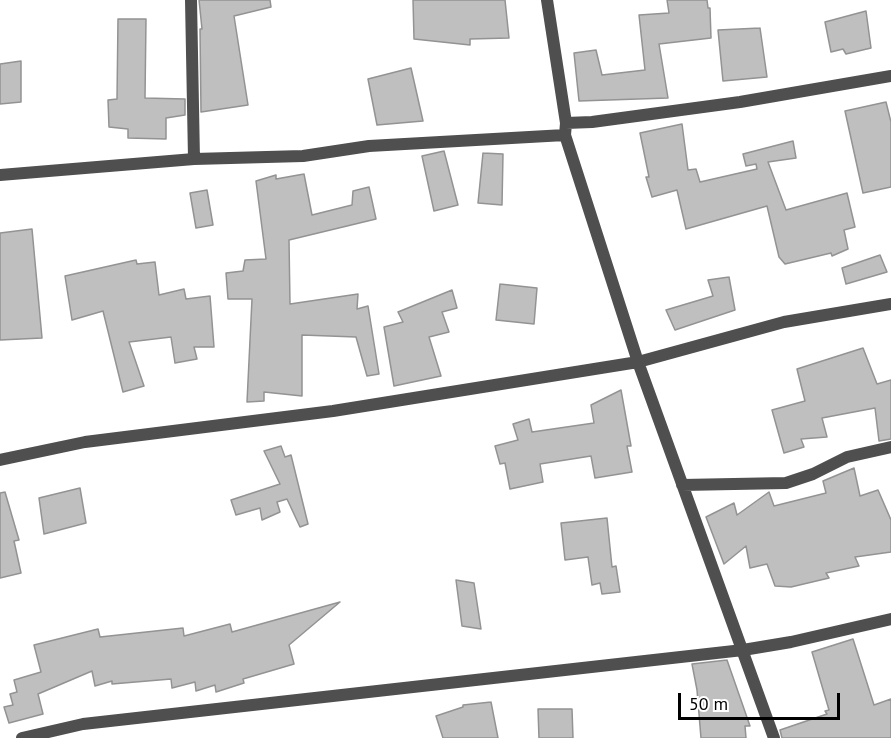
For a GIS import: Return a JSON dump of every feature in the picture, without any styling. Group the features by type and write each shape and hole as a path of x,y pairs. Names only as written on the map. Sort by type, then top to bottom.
{"street":[{"path":"191,0 194,159"},
{"path":"547,0 566,129 638,362 774,738"},
{"path":"0,175 194,159 303,156 369,146 566,129 592,122 740,102 891,76"},
{"path":"0,460 86,442 333,411 638,362 784,322 891,304"},
{"path":"682,485 798,481 848,457 891,447"},
{"path":"22,738 83,724 743,650 791,642 891,619"}],"building":[{"path":"199,0 270,0 271,7 234,16 248,105 201,112 200,29 202,29"},
{"path":"413,0 505,0 509,38 470,39 470,45 414,39"},
{"path":"667,0 707,0 708,8 710,8 711,38 659,44 668,98 579,101 574,53 596,50 602,75 645,70 639,15 669,13"},
{"path":"866,11 871,48 846,54 843,49 831,52 825,22"},
{"path":"118,19 146,19 145,98 185,99 185,115 166,118 166,139 128,138 128,129 109,127 108,100 117,99"},
{"path":"760,28 767,77 723,81 718,30"},
{"path":"21,61 21,102 0,104 0,64"},
{"path":"411,68 423,121 377,125 368,79"},
{"path":"886,102 891,122 891,187 863,193 845,111"},
{"path":"682,124 688,170 696,169 700,182 757,169 756,164 746,166 743,154 793,141 796,158 768,162 786,210 847,193 855,227 844,230 848,249 832,256 831,253 785,264 779,257 767,206 686,229 677,190 652,197 646,177 649,177 640,133"},
{"path":"444,151 458,205 434,211 422,156"},
{"path":"483,153 503,154 502,205 478,203"},
{"path":"304,174 312,215 352,205 353,191 369,187 376,219 289,240 290,304 358,294 357,309 368,306 379,374 367,376 356,337 302,335 302,396 264,392 264,401 247,402 252,299 228,299 226,273 243,271 245,260 266,259 256,181 276,175 276,179"},
{"path":"207,190 213,225 196,228 190,193"},
{"path":"32,229 42,338 0,340 0,233"},
{"path":"880,255 887,272 846,284 842,268"},
{"path":"136,260 137,264 155,262 159,295 184,289 186,299 210,296 214,347 194,347 197,359 175,363 171,337 129,342 144,386 123,392 103,311 72,320 65,276"},
{"path":"729,277 735,310 675,330 666,310 713,296 708,280"},
{"path":"500,284 537,288 534,324 496,320"},
{"path":"452,290 457,308 442,312 449,332 429,337 441,376 394,386 384,327 403,322 398,312"},
{"path":"863,348 877,384 891,380 891,439 879,441 875,408 822,418 827,437 801,439 804,447 784,453 772,410 805,401 797,369"},
{"path":"621,390 631,446 627,446 632,472 595,478 591,456 540,464 543,482 510,489 505,463 500,464 495,446 518,440 513,424 529,419 532,432 594,423 591,405"},
{"path":"281,446 285,457 291,455 308,524 300,527 287,499 277,502 280,512 262,520 260,508 236,515 231,500 280,484 264,451"},
{"path":"854,468 860,496 878,490 891,520 891,552 855,557 859,566 826,573 829,578 791,587 775,586 767,564 750,568 746,546 724,564 706,517 734,503 737,515 769,492 774,506 826,493 823,481"},
{"path":"80,488 86,523 44,534 39,498"},
{"path":"5,492 19,540 14,541 21,573 0,578 0,493"},
{"path":"607,518 612,567 616,566 620,592 602,594 600,583 592,585 588,557 565,560 561,523"},
{"path":"456,580 474,583 481,629 462,626"},
{"path":"340,602 289,645 294,664 243,679 244,683 216,692 215,685 196,691 195,682 172,688 171,679 112,684 112,681 95,686 92,671 38,694 43,714 9,723 4,707 13,705 10,694 17,692 14,680 41,672 34,645 98,629 100,637 183,628 184,636 230,624 232,632"},
{"path":"853,639 874,705 891,699 891,738 782,738 780,730 827,714 825,711 829,710 812,652"},
{"path":"727,660 750,726 745,726 746,738 701,738 697,690 692,664"},
{"path":"491,702 498,738 443,738 436,716 463,707 463,705"},
{"path":"538,709 572,709 573,738 539,738"}]}
